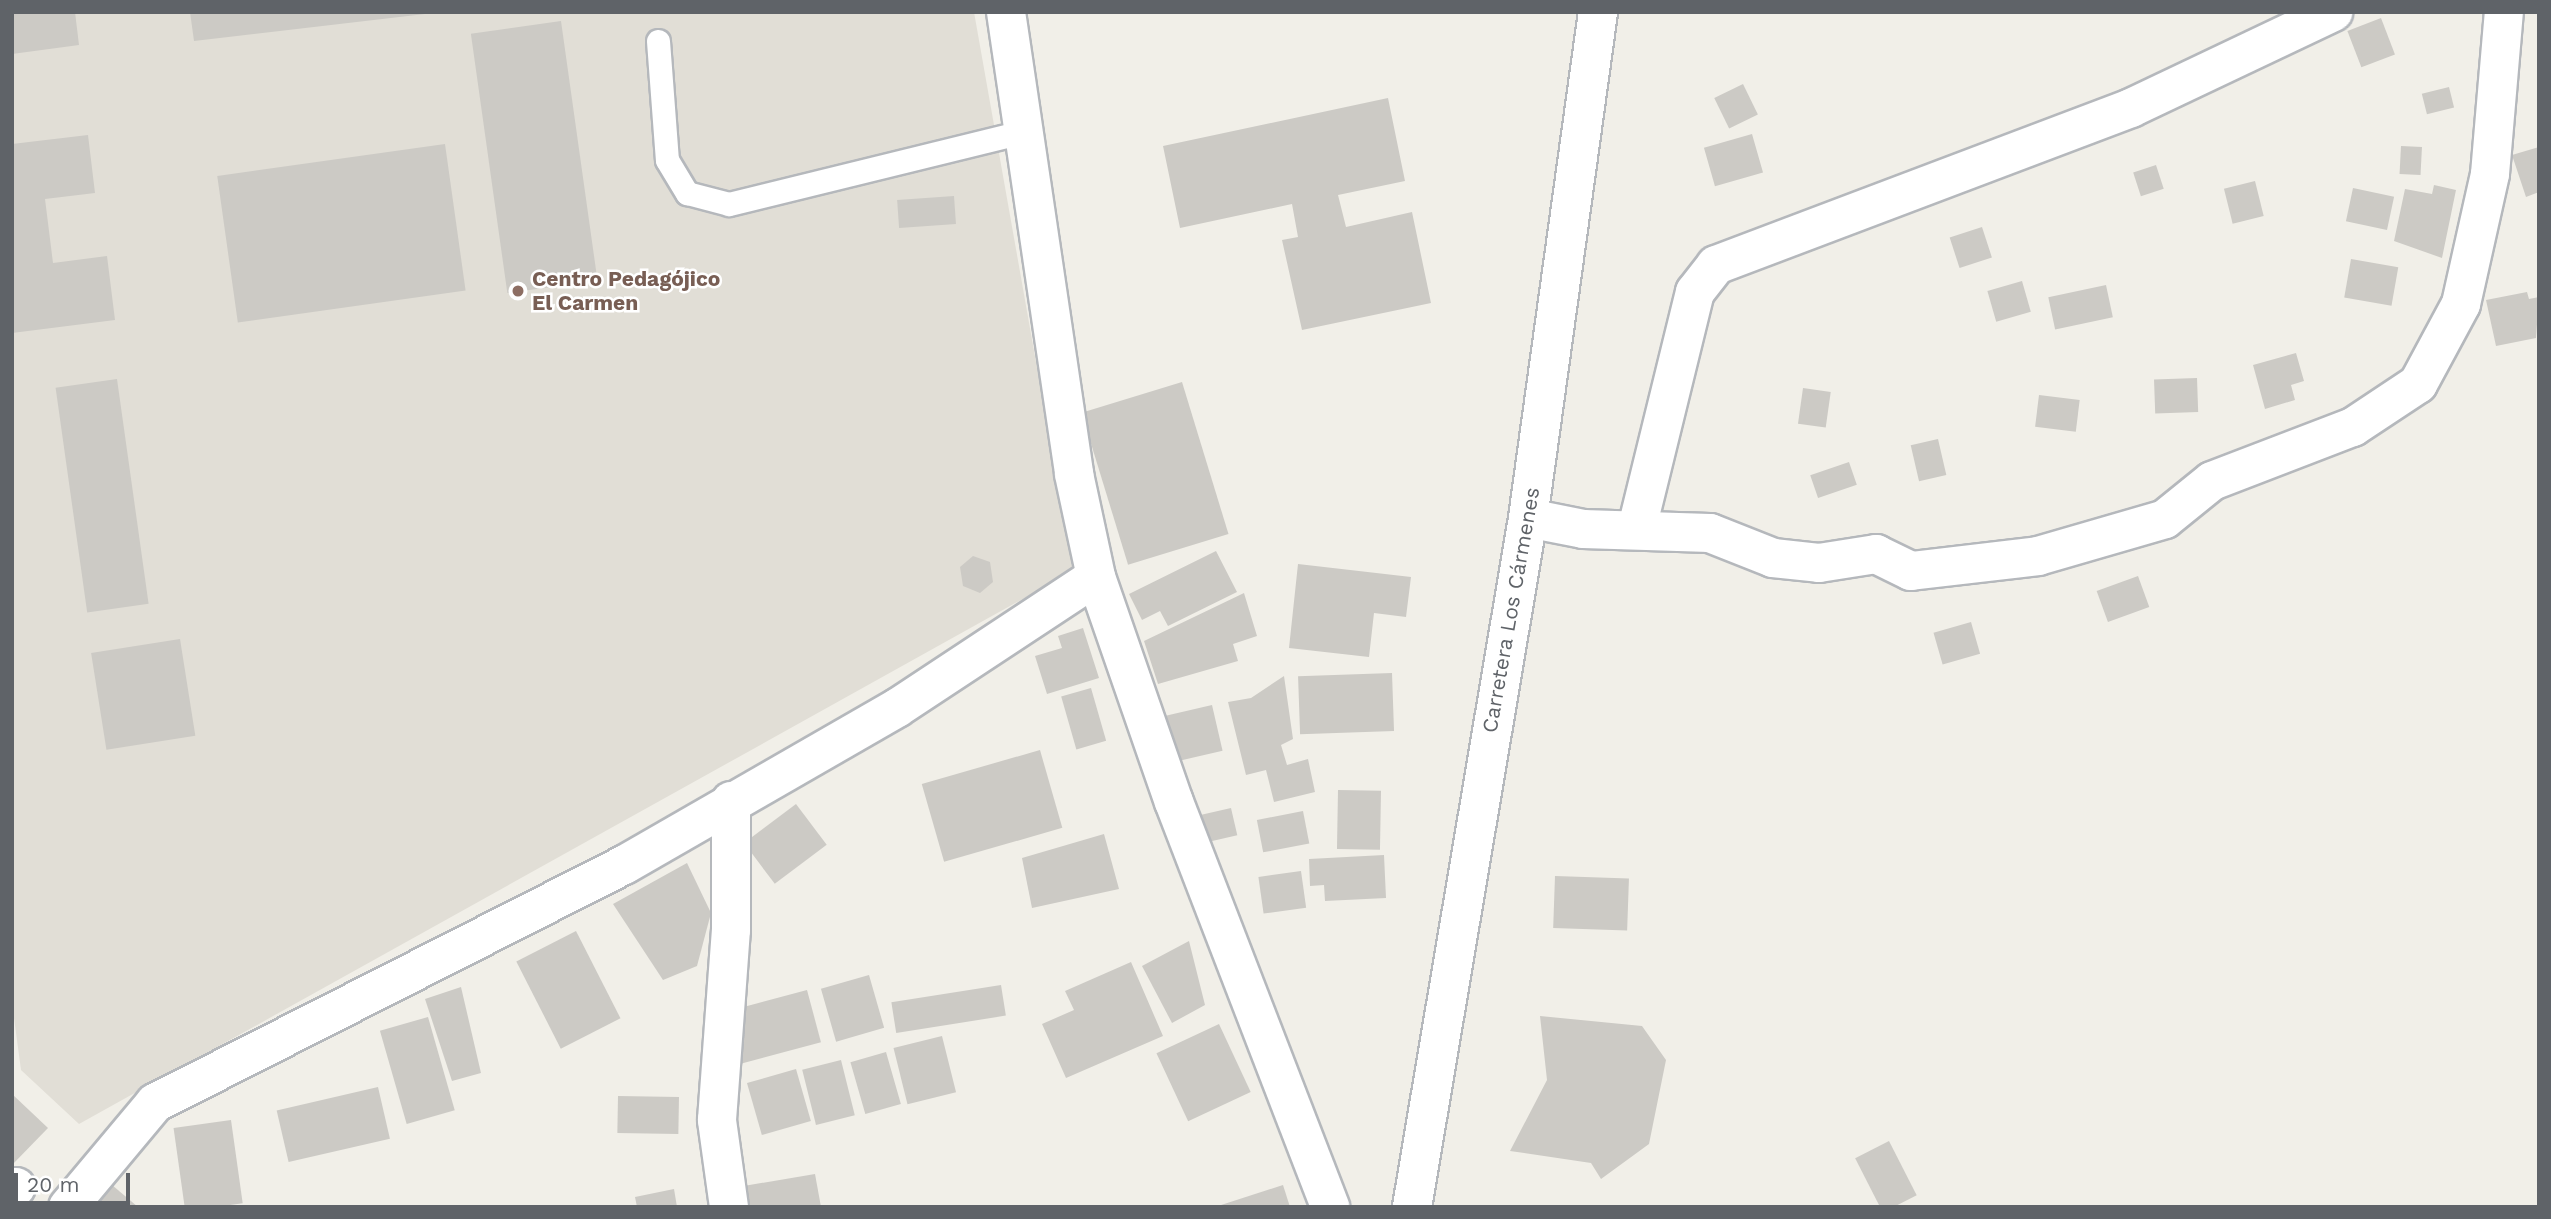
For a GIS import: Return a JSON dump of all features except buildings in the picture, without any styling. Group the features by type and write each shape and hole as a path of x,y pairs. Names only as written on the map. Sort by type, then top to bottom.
{"street":[{"path":"1006,12 1074,474 1096,577 1174,802 1330,1207"},
{"name":"Carretera Los Cármenes","path":"1412,1207 1528,518 1598,12"},
{"path":"1637,528 1695,292 1716,265 2131,108 2333,12"},
{"path":"1528,518 1583,529 1637,528 1710,533 1773,558 1808,562 1876,554 1911,571 2038,556 2165,519 2213,481 2353,427 2418,384 2461,304 2490,174 2504,12"},
{"path":"68,1207 155,1103 624,865 731,801 897,708 1096,577"},
{"path":"729,1207 717,1120 731,930 731,801"}],"lane":[{"path":"658,41 667,160 687,193 729,204 1023,132"}],"shaded area":[{"name":"Centro Pedagójico El Carmen","path":"12,12 974,12 1073,571 79,1124 21,1070 12,1003"}],"place":[{"name":"Centro Pedagójico El Carmen","path":"518,291"}]}
